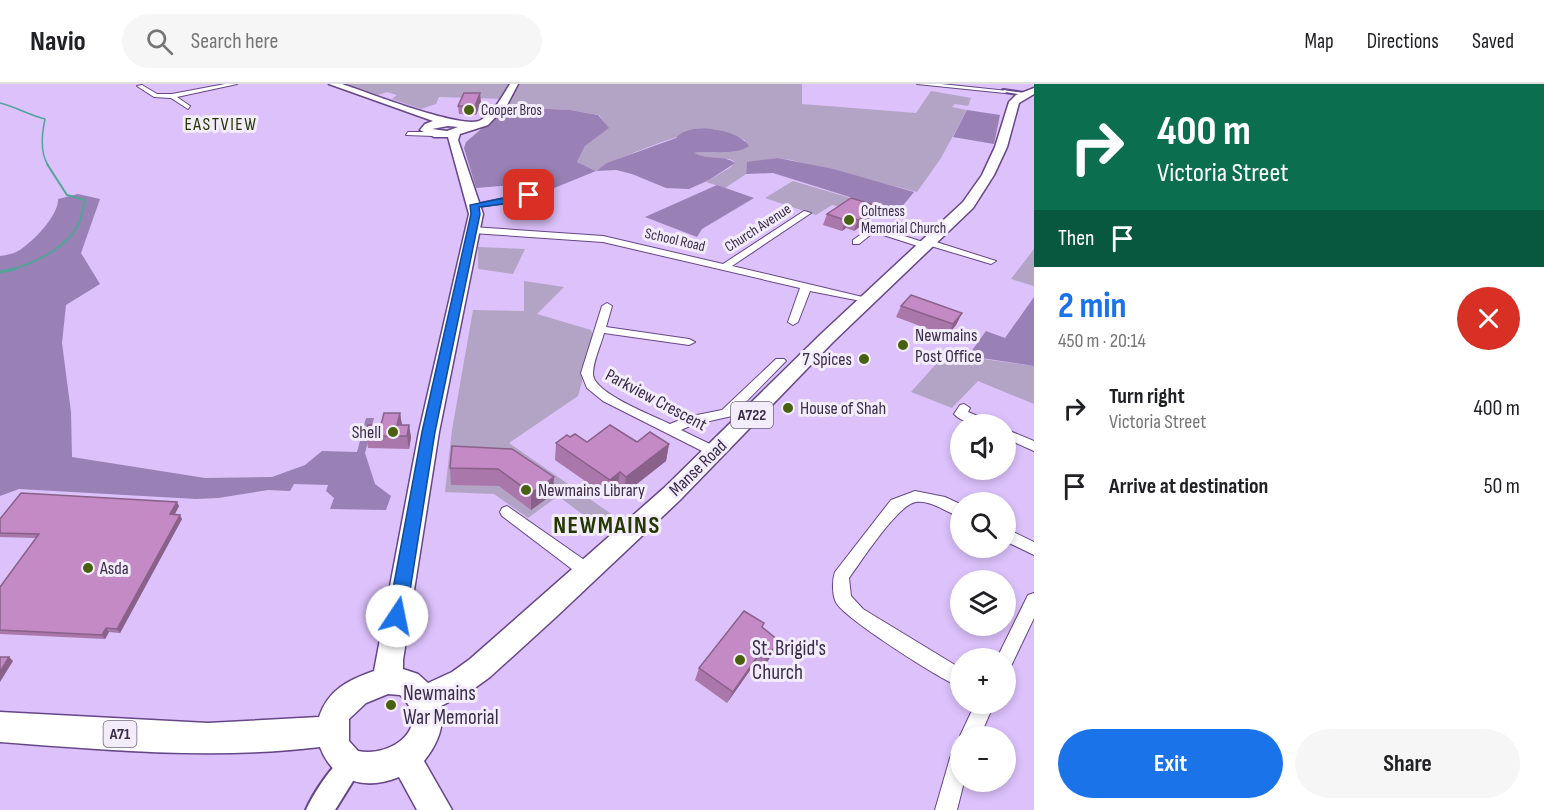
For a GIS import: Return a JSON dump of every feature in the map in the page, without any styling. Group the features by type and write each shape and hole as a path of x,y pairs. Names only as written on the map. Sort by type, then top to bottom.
{"main road":[{"path":"333,84 443,128 484,123 504,103 514,84"},
{"name":"Manse Road","path":"424,700 462,681 480,668 715,452 827,338 929,244 979,191 1001,147 1014,102 1029,93"},
{"path":"388,681 389,660 429,432 476,214 443,128"},
{"path":"388,681 406,683 424,700 428,721 424,736 405,758 378,769 351,765 342,759 335,747 331,731 339,707 373,684 388,681"},
{"name":"A71","path":"0,727 239,739 301,736 331,731"},
{"path":"405,758 435,810"}],"street":[{"path":"205,84 212,89"},
{"path":"140,86 156,96 172,96 234,84"},
{"path":"920,84 1029,93"},
{"path":"172,96 188,107"},
{"path":"474,205 519,199 529,195"},
{"name":"Church Avenue","path":"725,267 807,213"},
{"path":"856,242 873,229 978,260 991,261"},
{"name":"School Road","path":"472,230 603,239 867,301"},
{"path":"794,322 806,287"},
{"name":"Parkview Crescent","path":"607,306 587,373 592,388 715,452"},
{"path":"600,329 689,342"},
{"path":"671,430 690,419 716,418 726,413 780,361"},
{"path":"960,414 964,408"},
{"path":"1016,438 1034,446"},
{"path":"950,506 940,501 915,496 896,504 841,577 843,599 857,614 950,672"},
{"path":"507,512 587,571"},
{"path":"1016,540 1034,549"},
{"path":"1011,648 1034,600"},
{"path":"320,810 351,765"},
{"path":"946,810 951,792"}],"shaded area":[{"path":"342,84 510,84 503,99 439,97 436,104 421,109 392,99 397,95 387,92 378,95"},
{"path":"519,84 802,84 802,104 916,113 931,91 971,98 968,106 955,104 952,107 967,110 941,158 917,192 778,158 747,163 746,174 725,188 706,182 731,167 735,162 730,159 709,159 693,153 746,148 745,140 718,130 699,131 634,153 596,171 577,162 585,146 608,128 599,115 570,110 507,107"},
{"path":"507,107 570,110 598,115 609,128 585,146 577,162 596,171 532,197 514,185 476,188 464,148 466,142"},
{"path":"967,110 1000,115 994,144 953,137"},
{"path":"713,129 735,135 749,146 730,152 694,153 735,163 709,180 689,189 666,188 616,170 596,171 607,163 676,138 691,130"},
{"path":"778,158 833,169 914,192 900,209 891,210 773,173 746,174 747,162"},
{"path":"793,181 857,200 841,207 832,205 816,215 765,198"},
{"path":"717,185 754,198 702,229 697,237 645,217"},
{"path":"78,194 100,199 81,253 100,284 66,305 62,343 71,412 72,457 205,478 272,477 305,465 322,451 357,452 366,418 374,418 365,453 375,484 391,496 386,510 330,509 334,498 326,491 328,485 294,484 290,491 268,490 196,499 19,489 0,496 0,256 12,254 30,242 54,213 58,199"},
{"path":"478,247 525,249 513,274 478,269"},
{"path":"1034,249 1034,286 1011,279"},
{"path":"524,281 564,287 537,314 591,330 594,338 578,396 509,443 620,520 605,531 558,496 528,518 494,494 445,492 452,430 473,310 524,311"},
{"path":"1034,297 1034,366 968,356 986,331 1005,338"},
{"path":"945,354 1034,366 1034,404 978,381 952,408 911,392"}],"building":[{"path":"464,93 480,93 475,106 458,106"},
{"path":"851,198 878,206 858,220 849,217 845,220 827,214"},
{"path":"911,295 962,313 953,324 901,306"},
{"path":"384,413 400,413 397,425 409,425 407,436 366,436 368,425 381,425"},
{"path":"610,425 637,442 650,432 669,444 626,477 620,472 610,480 556,443 567,435 570,437 575,434 587,442"},
{"path":"452,446 512,449 554,477 531,493 498,469 450,468"},
{"name":"Asda","path":"21,493 177,502 170,514 180,515 117,629 106,628 102,635 0,630 0,587 39,534 0,533 0,519"},
{"name":"St. Brigid's Church","path":"744,611 764,623 762,627 779,641 766,659 759,654 733,692 699,668"},
{"path":"0,657 9,657 0,672"}],"waterway":[{"path":"0,103 45,119 43,149 48,165"},
{"path":"10,270 40,259 58,247 74,232 80,220 85,200 67,195 47,164"},
{"path":"10,270 15,269"},
{"path":"0,272 10,270"}],"place":[{"name":"Cooper Bros","path":"469,110"},
{"name":"Coltness Memorial Church","path":"849,220"},
{"name":"Newmains Post Office","path":"903,345"},
{"name":"7 Spices","path":"864,359"},
{"name":"House of Shah","path":"788,408"},
{"name":"Shell","path":"393,432"},
{"name":"Newmains Library","path":"526,490"},
{"name":"Asda","path":"88,568"},
{"name":"St. Brigid's Church","path":"740,660"},
{"name":"Newmains War Memorial","path":"391,705"}],"district":[{"name":"EASTVIEW","path":"221,124"},
{"name":"NEWMAINS","path":"607,525"}],"route":[{"path":"397,616 429,432 476,214 474,205 519,199 529,195"}]}
